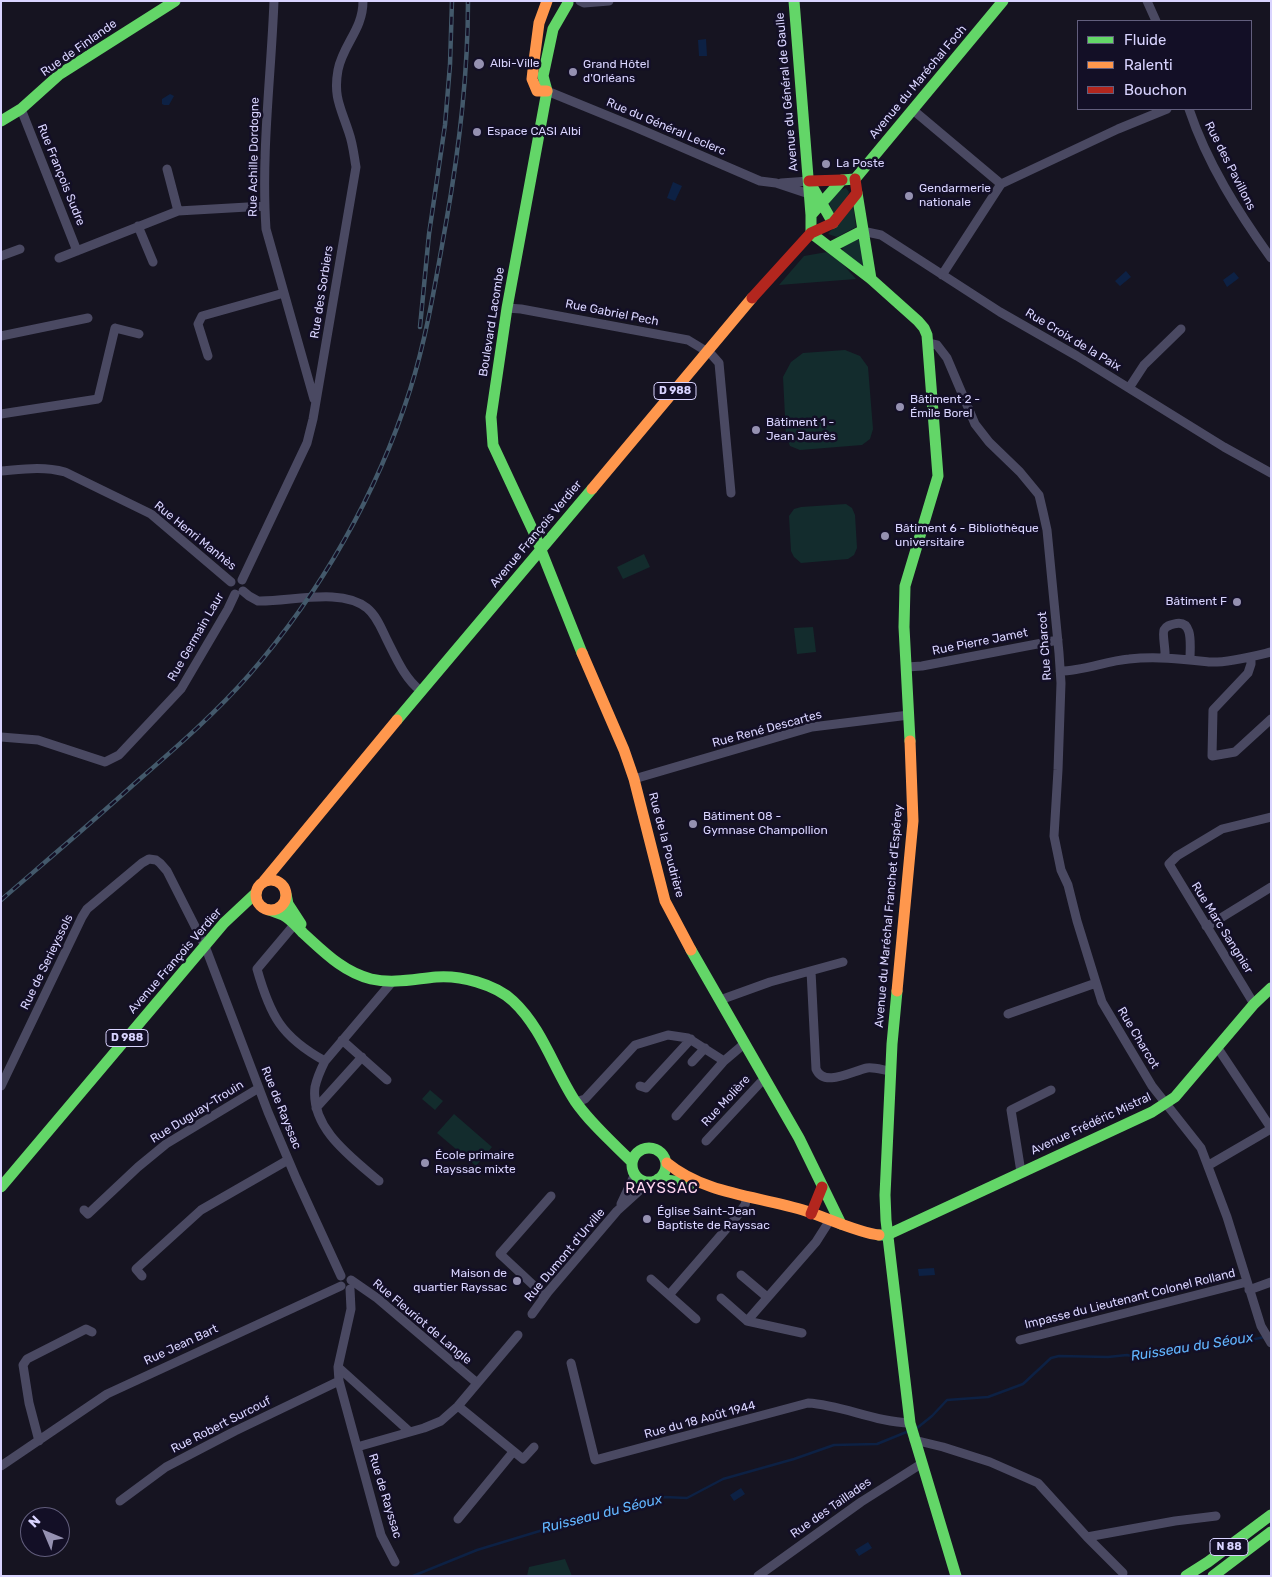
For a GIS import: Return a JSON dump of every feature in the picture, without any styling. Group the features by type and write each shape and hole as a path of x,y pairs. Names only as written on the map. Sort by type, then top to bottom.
{"main road":[{"name":"Rue de Finlande","path":"1,121 21,110 60,74 175,1"},
{"path":"547,1 540,23 532,79 537,91 547,91"},
{"name":"Avenue du Général de Gaulle","path":"794,1 809,181 811,233"},
{"name":"Avenue du Maréchal Foch","path":"855,179 1003,1"},
{"name":"Boulevard Lacombe","path":"540,550 493,445 491,417 507,308 547,91 543,76 553,29 570,2"},
{"path":"833,223 809,181 855,179 871,279"},
{"path":"810,214 842,180"},
{"path":"811,233 833,223 857,193"},
{"path":"831,247 862,231"},
{"name":"Avenue du Maréchal Franchet d'Espérey","path":"811,233 871,279 924,328 928,343 938,476 905,586 904,628 913,821 891,1071 885,1171 887,1235 912,1431 956,1576"},
{"name":"Avenue François Verdier","path":"264,881 765,282 811,233"},
{"name":"Rue de la Poudrière","path":"540,550 587,666 624,750 634,779 665,901 696,960 799,1138 836,1222"},
{"name":"Avenue François Verdier","path":"279,883 284,855"},
{"path":"264,907 256,893 260,884 269,880 279,883 285,890 288,904 310,939"},
{"name":"Avenue François Verdier","path":"1,1186 224,924 256,893"},
{"path":"264,907 279,907 283,904 286,894"},
{"path":"247,903 264,907 285,916 334,961 354,973 372,979 392,982 438,977 474,981 496,989 512,1000 530,1019 576,1102 592,1122 632,1162 635,1174 641,1180 706,1185 798,1209 876,1235 887,1235"},
{"name":"Avenue Frédéric Mistral","path":"887,1235 1152,1112 1166,1103 1174,1097 1254,1004 1271,988"},
{"path":"611,1140 641,1149 657,1149 662,1153 666,1163 665,1172 654,1181"},
{"path":"632,1162 637,1152 641,1149"},
{"path":"666,1163 706,1185"},
{"name":"Avenue François Verdier","path":"1,1193 10,1177"},
{"path":"811,1214 822,1187"},
{"name":"N 88","path":"1186,1576 1271,1515"},
{"name":"N 88","path":"1213,1576 1271,1532"}],"street":[{"name":"Rue Achille Dordogne","path":"274,1 266,128 266,229 315,402"},
{"name":"Rue des Sorbiers","path":"242,580 307,443 313,419 356,167 350,133 342,117 336,88 342,57 356,33 363,10 363,1"},
{"path":"570,2 609,1"},
{"path":"1147,1 1156,20"},
{"name":"Rue du Général Leclerc","path":"547,91 760,181 776,183"},
{"name":"Rue François Sudre","path":"21,110 77,250"},
{"path":"913,110 1000,184"},
{"path":"942,275 1000,184 1118,129 1165,110"},
{"name":"Rue des Pavillons","path":"1189,110 1200,139 1226,191 1271,258"},
{"path":"168,169 178,211"},
{"path":"776,183 809,181"},
{"path":"776,183 809,194"},
{"path":"59,258 178,211 265,206"},
{"path":"138,226 153,262"},
{"name":"Rue Croix de la Paix","path":"862,231 881,235 942,275 1224,448 1271,473"},
{"path":"1,256 20,249"},
{"path":"208,356 198,324 202,316 284,293"},
{"name":"Rue Gabriel Pech","path":"507,308 521,308 688,340 708,352"},
{"path":"1,336 88,318"},
{"path":"1,414 98,399 115,328 140,334"},
{"path":"1129,388 1144,365 1181,330"},
{"name":"Rue Charcot","path":"928,343 937,345 947,358 975,424 989,442 1020,472 1039,495 1048,530 1060,672 1058,770 1054,836 1061,870 1068,885 1102,1002 1152,1086 1201,1148 1209,1165 1267,1338"},
{"path":"708,352 719,363 731,493"},
{"path":"306,367 311,371 323,368"},
{"name":"Rue Henri Manhès","path":"1,471 37,467 65,472 151,514 231,582"},
{"path":"239,592 244,584 242,580 237,579 231,582 230,589 258,601 332,597 357,602 367,608 373,615 395,657 413,685 421,691"},
{"name":"Rue Germain Laur","path":"1,737 38,740 105,762 119,755 181,689 239,592"},
{"path":"1165,658 1164,629 1180,622 1187,626 1189,632 1190,659"},
{"name":"Rue Pierre Jamet","path":"907,667 922,666 1058,640"},
{"path":"1060,672 1128,659 1165,658 1211,662 1251,657 1271,652"},
{"path":"1251,657 1248,673 1213,710 1212,756 1235,752 1271,719"},
{"name":"Rue René Descartes","path":"634,779 812,727 909,715"},
{"name":"Rue Marc Sangnier","path":"1254,1004 1169,864 1177,856 1222,829 1271,817"},
{"name":"Rue de Serieyssols","path":"1,1086 82,916 142,862 149,859 156,860 167,871 205,946"},
{"path":"1206,926 1271,887"},
{"path":"294,925 257,969 266,1000 278,1024 301,1047 324,1061"},
{"name":"Rue de Rayssac","path":"205,946 288,1160 341,1276 340,1280 347,1285 351,1309 338,1367 338,1381 358,1447 381,1535 395,1562"},
{"path":"720,1000 743,990 843,962"},
{"path":"811,971 816,1069 818,1075 824,1078 833,1078 869,1068 891,1071"},
{"path":"379,1181 352,1158 329,1133 320,1119 316,1108 316,1085 324,1061 392,982"},
{"path":"1008,1014 1096,983"},
{"path":"576,1102 585,1099 635,1045 668,1035 691,1040 724,1061"},
{"path":"342,1040 387,1080"},
{"path":"640,1086 646,1088 691,1040"},
{"path":"676,1116 724,1061 744,1044"},
{"path":"1209,1165 1271,1128 1217,1047"},
{"path":"692,1062 705,1048"},
{"path":"316,1108 362,1058"},
{"name":"Rue Molière","path":"706,1141 765,1079"},
{"name":"Rue Duguay-Trouin","path":"84,1210 88,1214 138,1167 166,1144 259,1088"},
{"path":"1021,1172 1011,1110 1051,1090"},
{"path":"142,1276 136,1269 201,1210 288,1160"},
{"name":"Rue Dumont d'Urville","path":"617,1211 635,1174"},
{"name":"Rue Dumont d'Urville","path":"532,1314 617,1211 654,1181"},
{"path":"545,1296 500,1254 551,1196"},
{"path":"669,1295 734,1220 744,1205 747,1196"},
{"path":"747,1321 816,1242 836,1222"},
{"path":"741,1275 767,1297"},
{"path":"651,1279 696,1319"},
{"name":"Impasse du Lieutenant Colonel Rolland","path":"1020,1340 1271,1282"},
{"name":"Rue Fleuriot de Langle","path":"347,1285 377,1298 477,1383"},
{"name":"Rue Jean Bart","path":"1,1466 107,1394 347,1285"},
{"path":"721,1298 747,1321 802,1333"},
{"path":"38,1441 23,1365 27,1359 86,1329 92,1332"},
{"path":"358,1447 424,1428 441,1421 458,1406 518,1335"},
{"name":"Rue du 18 Août 1944","path":"571,1363 595,1460 808,1403 878,1418 912,1431"},
{"path":"338,1367 410,1432"},
{"name":"Rue Robert Surcouf","path":"120,1501 166,1467 338,1381"},
{"path":"458,1406 522,1459 534,1447"},
{"path":"912,1431 943,1447 990,1462 1038,1483 1123,1573"},
{"path":"458,1518 513,1452"},
{"name":"Rue des Taillades","path":"758,1576 861,1502 921,1464"},
{"path":"1087,1536 1216,1516"}],"green space":[{"path":"846,188 849,192 845,204 839,212 833,212 829,203 837,191"},
{"path":"853,205 856,227 837,237 828,234"},
{"path":"861,238 866,271 843,251 842,246"},
{"path":"827,252 840,261 856,279 779,285 804,256"},
{"path":"845,350 860,356 868,367 873,429 870,439 862,445 800,450 790,446 786,436 783,377 791,362 803,353"},
{"path":"846,504 852,508 855,515 857,548 854,555 848,559 801,563 794,557 791,551 789,516 794,509"},
{"path":"644,554 650,567 623,579 617,567"},
{"path":"813,627 816,652 797,654 794,628"},
{"path":"430,1090 443,1101 435,1110 422,1099"},
{"path":"454,1114 492,1147 476,1166 437,1133"},
{"path":"565,1559 572,1576 527,1576 529,1567"}],"water":[{"path":"706,39 707,56 699,56 698,40"},
{"path":"170,94 174,96 169,105 162,104 162,99"},
{"path":"673,182 682,186 675,201 667,198"},
{"path":"1126,271 1131,277 1120,286 1115,281"},
{"path":"1234,272 1239,278 1227,287 1223,280"},
{"path":"934,1268 935,1275 919,1276 918,1269"},
{"path":"741,1488 745,1494 734,1501 730,1495"},
{"path":"868,1542 872,1548 859,1556 855,1550"}],"waterway":[{"name":"Ruisseau du Séoux","path":"917,1428 947,1400 988,1397 1023,1384 1051,1358 1059,1356 1108,1357 1127,1355 1140,1358 1176,1349 1264,1337"},
{"name":"Ruisseau du Séoux","path":"413,1576 477,1550 543,1530 567,1520 664,1497 687,1498 723,1479 794,1459 834,1445 877,1444 909,1431"}],"railway":[{"path":"420,327 429,234 445,125 450,65 452,1"},
{"path":"1,900 84,829 236,690 300,610 323,576 364,504 397,429 410,390 431,307 459,140 468,29 468,1"}],"traffic: fast":[{"path":"1,121 21,109 60,74 175,1"},
{"path":"794,1 811,215"},
{"path":"855,179 1003,1"},
{"path":"568,3 553,29 543,76 547,91 507,308 491,417 493,445 535,535 582,653"},
{"path":"811,233 811,215 842,180 855,179"},
{"path":"809,181 833,223"},
{"path":"857,193 871,279"},
{"path":"831,247 862,231"},
{"path":"811,233 871,279 918,321 927,335 938,476 905,586 904,627 910,741"},
{"path":"397,720 592,489"},
{"path":"1,1187 224,923 256,893"},
{"path":"286,894 288,904 301,924"},
{"path":"269,910 286,917 334,960 361,976 387,981 436,977 466,979 487,985 506,995 523,1012 540,1036 567,1089 581,1109 602,1133 632,1162"},
{"path":"691,950 799,1138 841,1224"},
{"path":"879,1235 887,1235 1152,1112 1175,1097 1254,1004 1271,988"},
{"path":"897,991 892,1044 885,1195 886,1220 910,1423 956,1576"},
{"path":"649,1148 656,1149 661,1153 665,1158 666,1165 665,1172 661,1177 656,1181 649,1182 642,1181 637,1177 633,1172 632,1165 633,1158 637,1153 642,1149 649,1148"},
{"path":"658,1179 696,1184"},
{"path":"1186,1576 1271,1515"},
{"path":"1213,1576 1271,1532"}],"traffic: slow":[{"path":"547,1 539,23 532,79 537,91 547,91"},
{"path":"592,489 752,298"},
{"path":"582,653 624,750 634,779 665,901 691,950"},
{"path":"264,881 397,720"},
{"path":"897,991 913,821 910,741"},
{"path":"271,880 277,881 285,889 286,895 285,901 277,909 271,910 265,909 257,901 256,895 257,889 265,881 271,880"},
{"path":"667,1163 682,1174 716,1188 806,1211 871,1234 879,1235"}],"traffic: jam":[{"path":"752,298 811,233 833,223 857,193 855,179"},
{"path":"809,181 842,180"},
{"path":"811,1214 822,1187"}],"place":[{"name":"Albi-Ville","path":"479,64"},
{"name":"Grand Hôtel d'Orléans","path":"573,72"},
{"name":"Espace CASI Albi","path":"477,132"},
{"name":"La Poste","path":"826,164"},
{"name":"Gendarmerie nationale","path":"909,196"},
{"name":"Bâtiment 2 - Émile Borel","path":"900,407"},
{"name":"Bâtiment 1 - Jean Jaurès","path":"756,430"},
{"name":"Bâtiment 6 - Bibliothèque universitaire","path":"885,536"},
{"name":"Bâtiment F","path":"1237,602"},
{"name":"Bâtiment 08 - Gymnase Champollion","path":"693,824"},
{"name":"École primaire Rayssac mixte","path":"425,1163"},
{"name":"Église Saint-Jean Baptiste de Rayssac","path":"647,1219"},
{"name":"Maison de quartier Rayssac","path":"517,1281"}],"district":[{"name":"RAYSSAC","path":"662,1189"}]}
